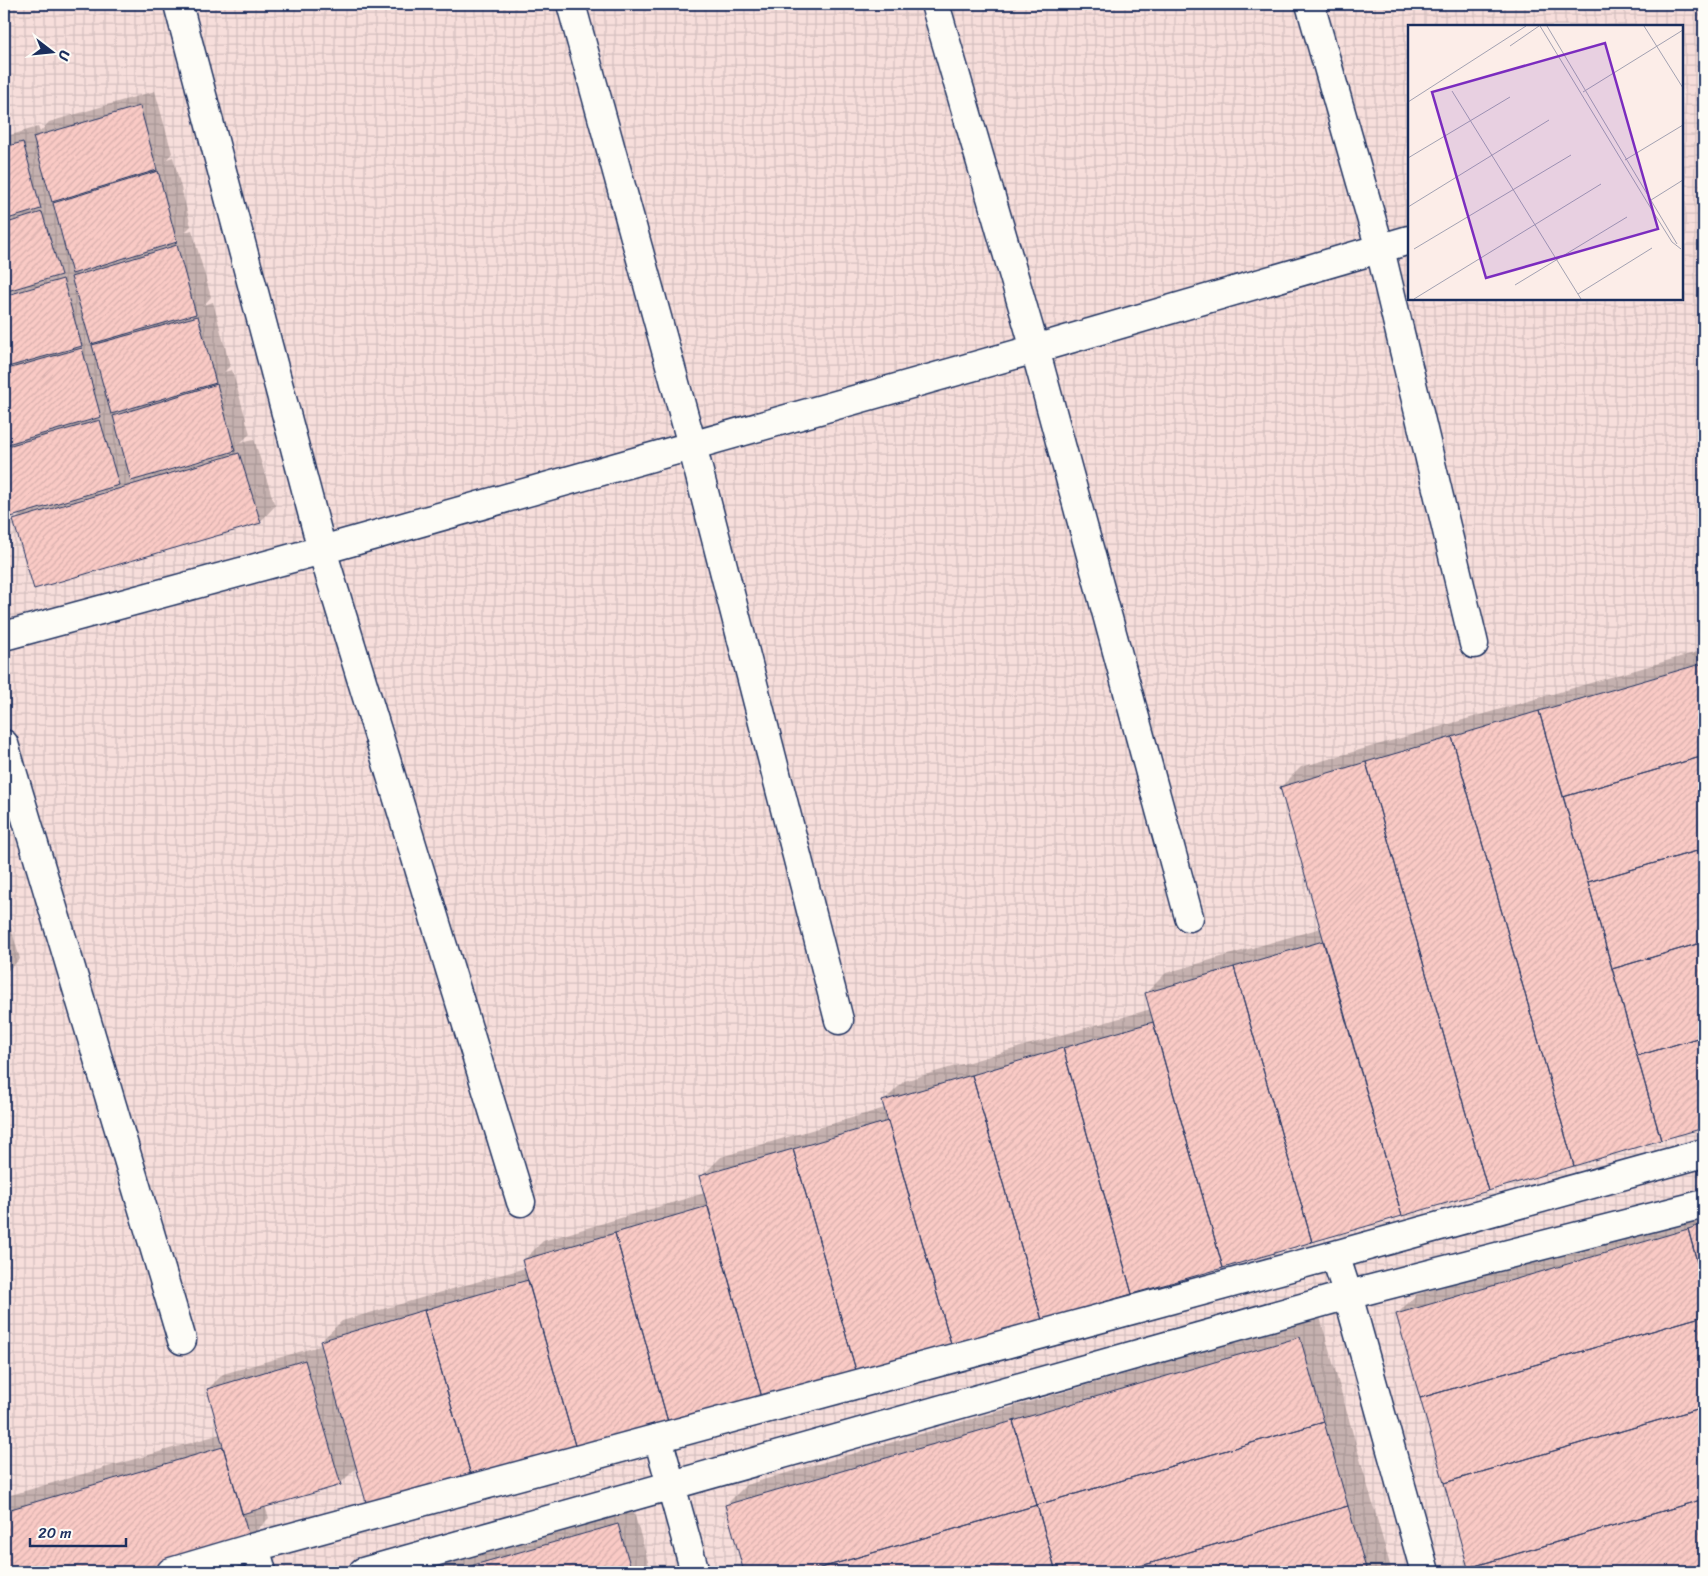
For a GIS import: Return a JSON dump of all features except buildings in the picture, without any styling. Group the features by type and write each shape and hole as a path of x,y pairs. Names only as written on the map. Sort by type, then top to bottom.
{"street":[{"path":"178,4 322,550 521,1202"},
{"path":"572,4 692,445 839,1020"},
{"path":"935,4 1035,349 1189,917"},
{"path":"1310,4 1380,249 1474,644"},
{"path":"4,636 322,550 1035,349 1408,240"},
{"path":"4,744 182,1340"},
{"path":"171,1572 258,1560 658,1438 1704,1153"},
{"path":"363,1572 1348,1295 1704,1204"},
{"path":"1335,1255 1348,1295 1425,1572"},
{"path":"658,1438 695,1572"}],"shaded area":[{"path":"4,4 1704,4 1704,1572 4,1572"}]}
